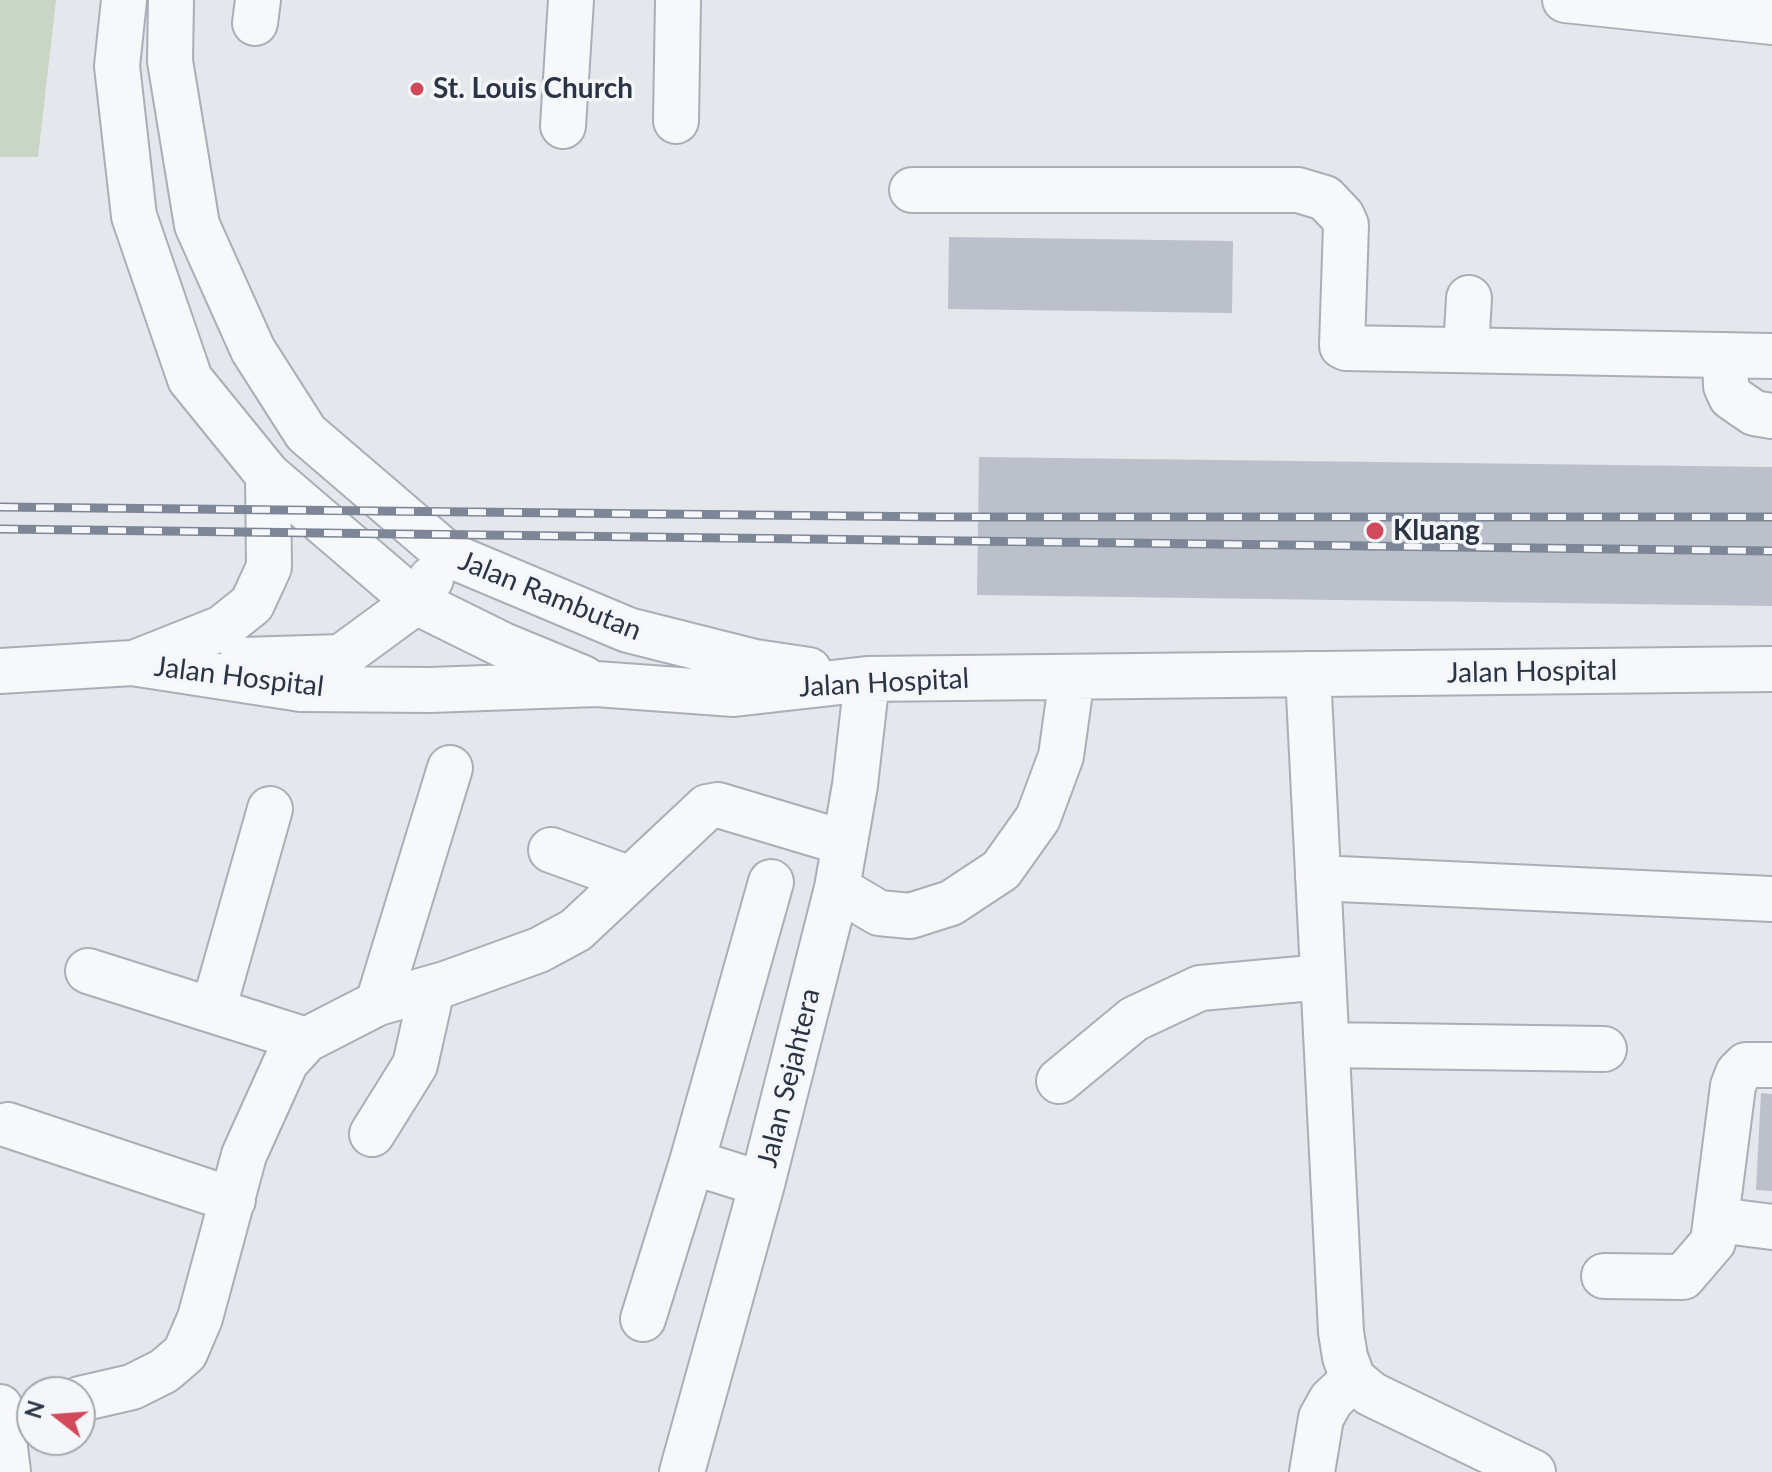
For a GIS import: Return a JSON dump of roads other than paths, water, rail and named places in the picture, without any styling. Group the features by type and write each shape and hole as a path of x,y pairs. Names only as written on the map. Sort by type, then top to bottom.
{"street":[{"name":"Jalan Rambutan","path":"124,0 117,66 134,216 190,379 268,475 416,602 503,645 596,684"},
{"name":"Jalan Rambutan","path":"171,0 170,61 197,225 253,350 306,433 447,554 628,630 755,662 867,679"},
{"path":"563,126 571,0"},
{"path":"676,121 678,0"},
{"path":"1565,0 1687,6 1772,22"},
{"path":"912,190 1298,190 1325,198 1346,225 1342,346 1772,356"},
{"path":"1466,350 1469,298"},
{"path":"1725,355 1726,386 1731,397 1754,413 1772,416"},
{"path":"132,663 222,628 252,604 269,567 268,475"},
{"path":"132,663 341,657 416,602 447,554"},
{"name":"Jalan Hospital","path":"0,671 132,663 301,689 430,690 596,684 734,694 867,679 1772,669"},
{"path":"1308,674 1341,1332 1353,1379 1371,1394 1533,1472"},
{"path":"837,888 879,913 910,916 951,903 1001,870 1038,818 1061,756 1072,677"},
{"name":"Jalan Sejahtera","path":"682,1472 762,1184 837,888 855,785 867,679"},
{"path":"378,1003 450,768"},
{"path":"96,1395 132,1387 164,1371 185,1353 200,1318 244,1155 263,1105 286,1062 306,1040 378,1003 432,989 539,950 576,930 707,807 718,805 845,843"},
{"path":"213,1010 270,809"},
{"path":"551,850 628,878"},
{"path":"1318,878 1772,899"},
{"path":"643,1319 692,1162 771,882"},
{"path":"88,971 306,1040"},
{"path":"1059,1081 1134,1019 1200,988 1323,977"},
{"path":"372,1134 415,1065 432,989"},
{"path":"1327,1045 1604,1049"},
{"path":"1604,1276 1683,1277 1713,1242 1738,1073 1746,1065 1772,1065"},
{"path":"8,1125 233,1200"},
{"path":"692,1162 762,1184"},
{"path":"1718,1220 1772,1227"},
{"path":"1312,1472 1321,1418 1331,1400 1353,1379"},
{"path":"8,1472 11,1413"}],"railway":[{"path":"0,507 942,517 1772,517"},
{"path":"0,529 1772,551"}],"place":[{"name":"St. Louis Church","path":"417,89"},
{"name":"Kluang","path":"1375,531"}]}
